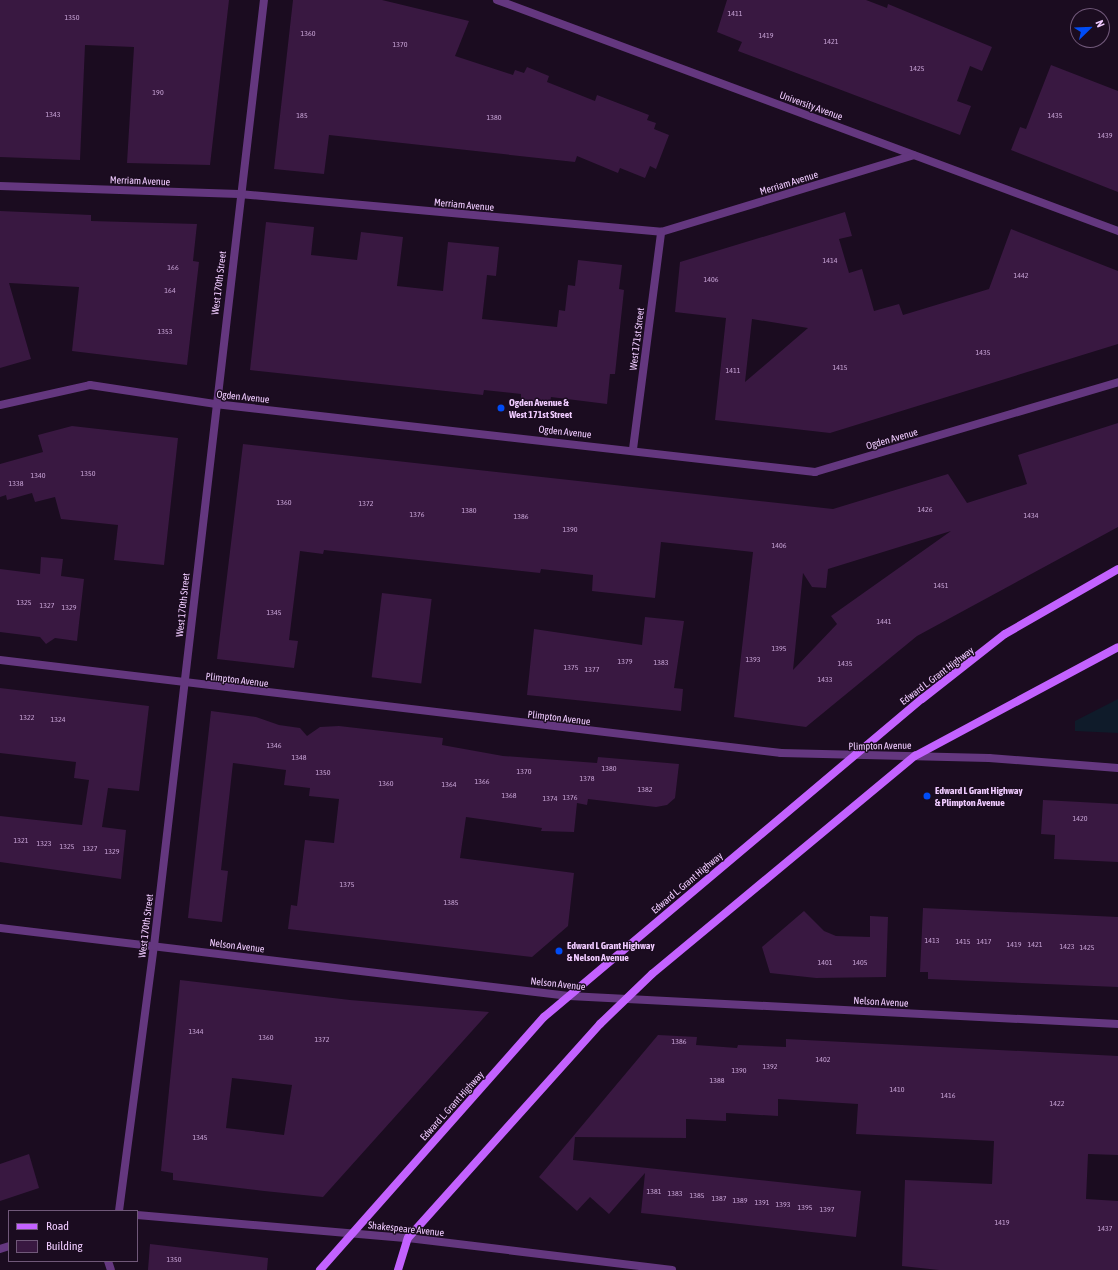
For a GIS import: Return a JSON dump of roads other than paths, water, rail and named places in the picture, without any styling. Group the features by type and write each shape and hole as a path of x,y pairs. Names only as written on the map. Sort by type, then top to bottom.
{"main road":[{"name":"Edward L. Grant Highway","path":"320,1270 351,1233 544,1017 852,757 1005,634 1118,570"},
{"path":"398,1270 408,1238 625,999 915,756 1118,647"}],"street":[{"name":"West 170th Street","path":"119,1210 154,946 239,194 264,0"},
{"name":"University Avenue","path":"498,0 1118,231"},
{"name":"Merriam Avenue","path":"0,186 239,194 661,232 914,155"},
{"name":"West 171st Street","path":"633,449 661,232"},
{"name":"Ogden Avenue","path":"0,405 90,386 215,404 633,449 816,472 1118,382"},
{"name":"Plimpton Avenue","path":"0,660 184,684 731,748 852,757 915,756 1118,768"},
{"name":"Nelson Avenue","path":"0,928 569,996 1118,1024"},
{"name":"Shakespeare Avenue","path":"138,1215 408,1238 672,1270"}],"place":[{"name":"Ogden Avenue & West 171st Street","path":"501,408"},
{"name":"Edward L Grant Highway & Plimpton Avenue","path":"927,796"},
{"name":"Edward L Grant Highway & Nelson Avenue","path":"559,951"}]}
